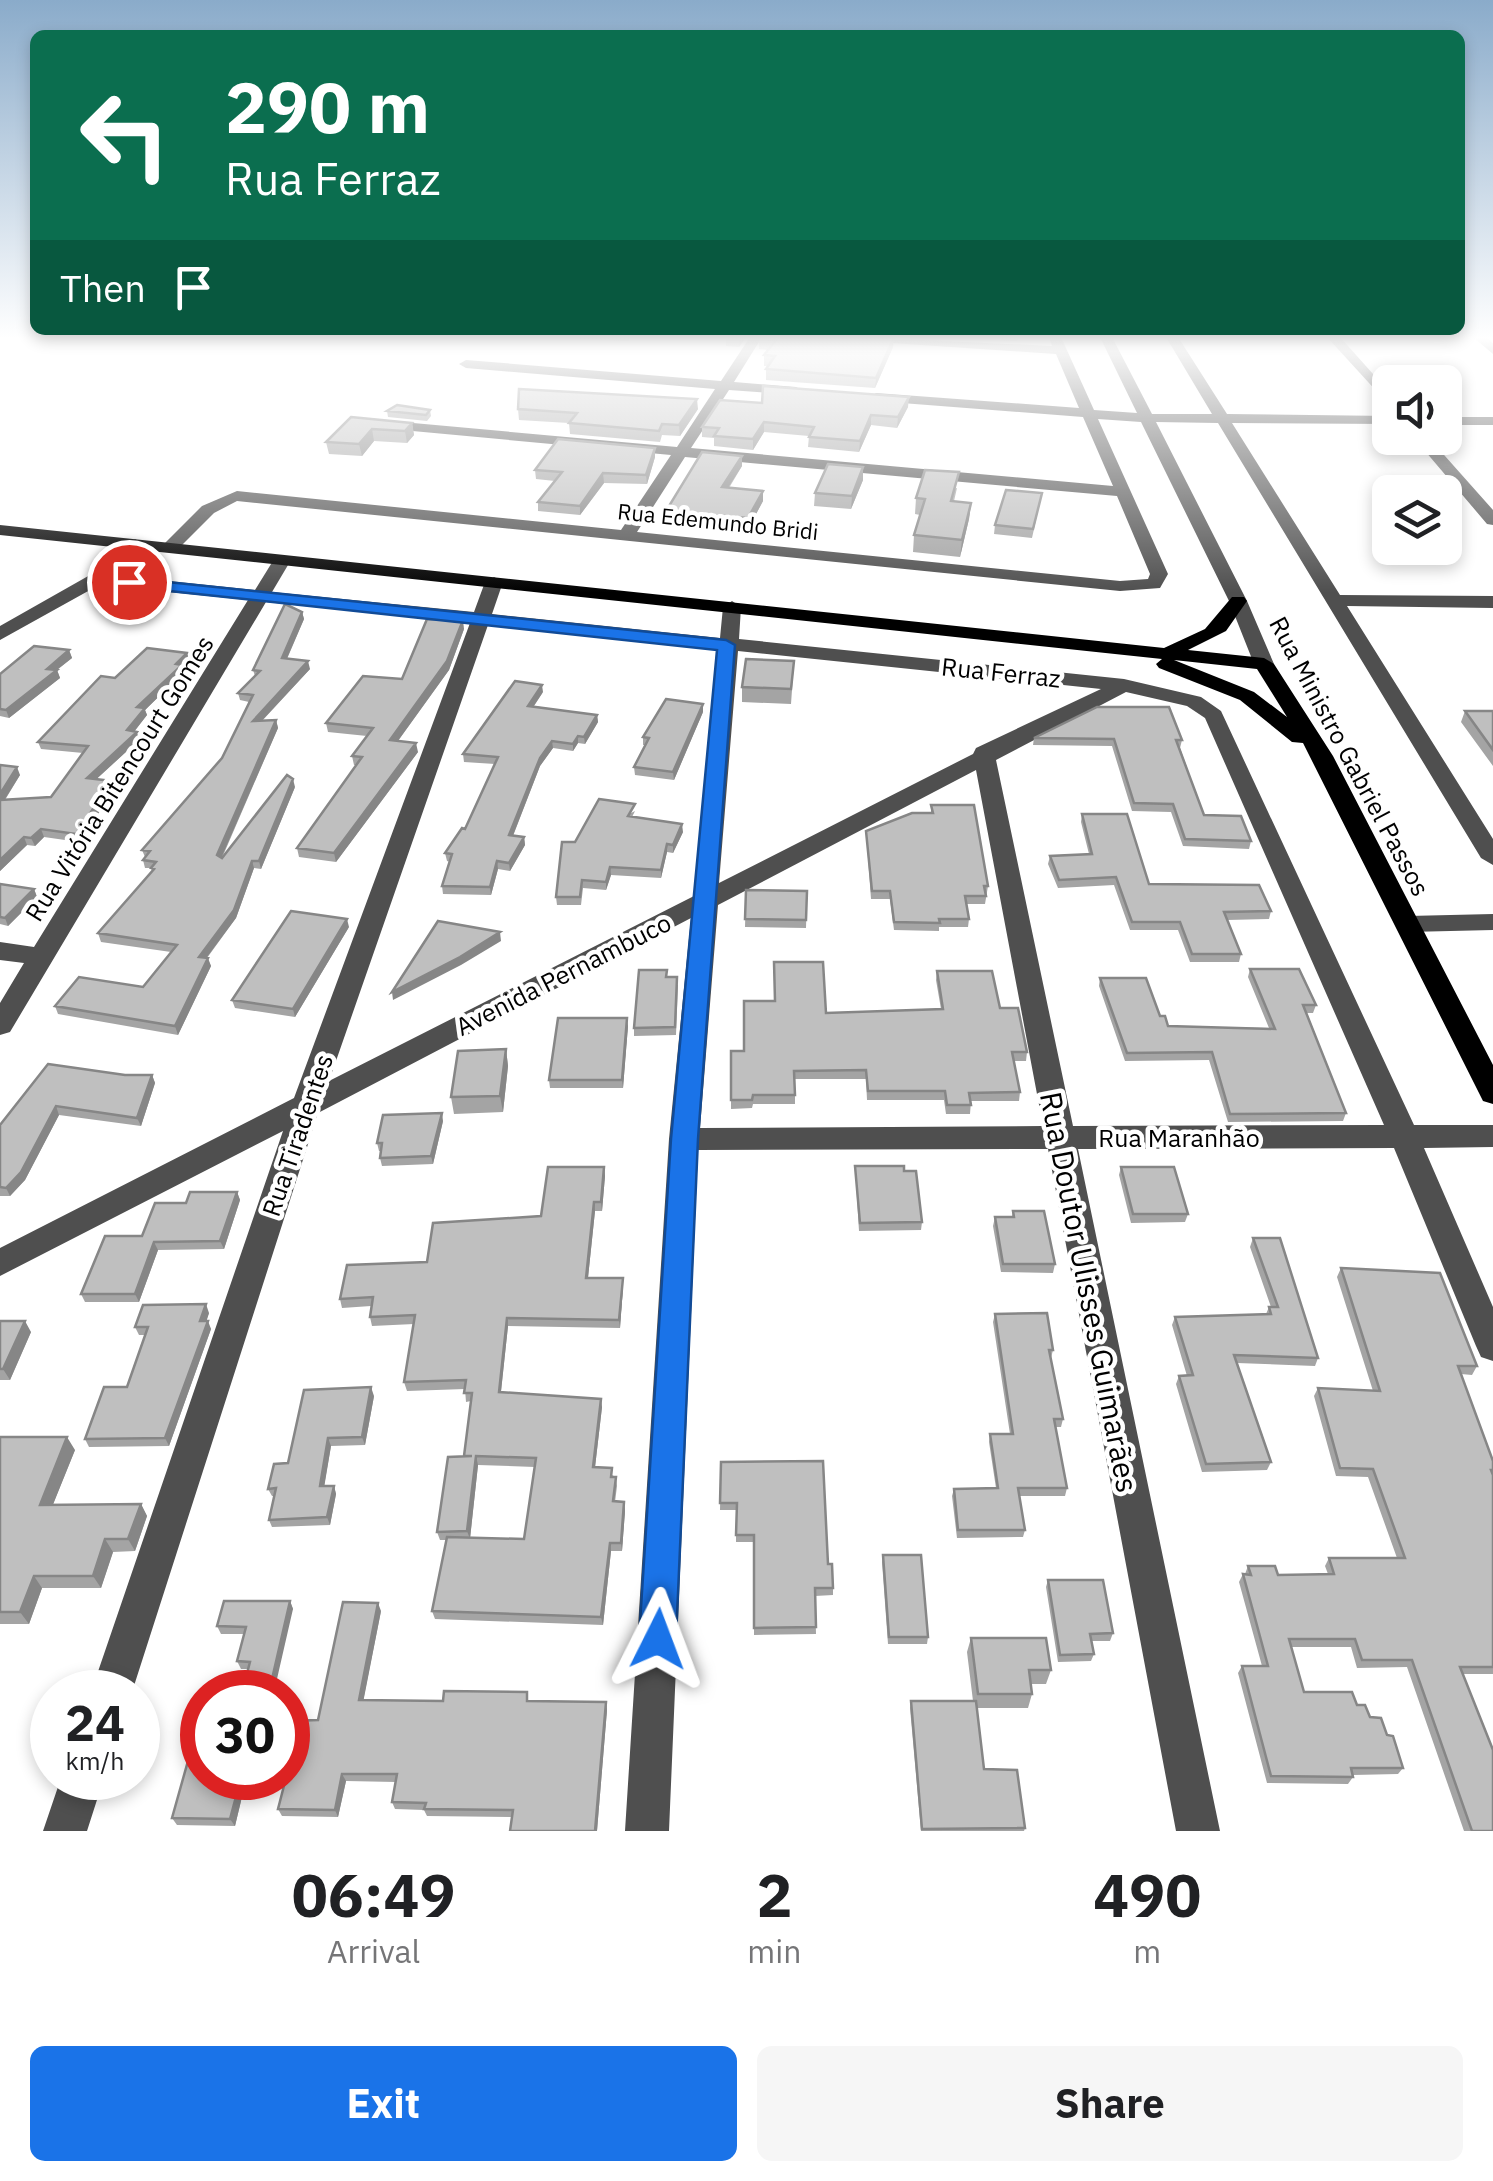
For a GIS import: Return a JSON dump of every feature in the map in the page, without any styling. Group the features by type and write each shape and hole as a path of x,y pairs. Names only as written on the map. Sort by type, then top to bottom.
{"main road":[{"path":"0,530 1264,664"},
{"path":"1118,648 1170,649 1204,640 1225,624 1238,601"},
{"path":"1118,648 1197,674 1247,696 1322,756"},
{"name":"Rua Ministro Gabriel Passos","path":"1264,664 1322,756 1493,1093"}],"street":[{"path":"627,534 698,422"},
{"path":"368,423 1122,492 1092,422"},
{"name":"Rua Ministro Gabriel Passos","path":"1148,422 1238,601 1264,664"},
{"path":"1225,422 1493,858"},
{"path":"1436,455 1493,520"},
{"name":"Rua Edemundo Bridi","path":"169,548 223,498 265,497 1120,586 1154,584 1159,574 1122,492"},
{"path":"0,634 96,579 135,544"},
{"name":"Rua Vitória Bitencourt Gomes","path":"0,1025 282,560"},
{"name":"Rua Ferraz","path":"96,579 1124,685 1194,701 1214,715 1405,1138 1493,1346"},
{"name":"Rua Tiradentes","path":"118,1670 307,1103 494,582"},
{"path":"1334,600 1493,602"},
{"path":"647,1831 684,1139 732,607"},
{"name":"Avenida Pernambuco","path":"0,1263 704,902 984,753 1124,685"},
{"name":"Rua Doutor Ulisses Guimarães","path":"984,753 1198,1831"},
{"path":"1408,924 1493,922"},
{"path":"0,951 41,957"},
{"name":"Rua Maranhão","path":"684,1139 1493,1136"},
{"path":"65,1831 75,1800"}],"building":[{"path":"346,422 412,423 405,431 372,429 359,444 326,442"},
{"path":"681,422 662,424 659,431 569,423"},
{"path":"705,422 764,422 753,439 714,436 719,428 702,427"},
{"path":"768,422 868,422 860,441 809,437 814,427"},
{"path":"558,439 655,448 646,475 603,473 580,506 538,502 562,472 535,470"},
{"path":"702,452 742,456 722,487 763,491 748,518 666,511"},
{"path":"828,464 863,467 852,496 815,493"},
{"path":"925,470 959,472 951,501 971,503 962,540 914,535 925,499 916,498"},
{"path":"1006,490 1042,493 1033,529 995,525"},
{"path":"285,604 302,612 282,658 308,661 253,721 276,720 217,855 222,858 287,775 293,779 259,861 252,861 234,910 199,957 208,958 175,1026 55,1006 79,977 143,987 177,945 98,933 154,869 151,868 156,862 143,860 150,851 142,850 222,758 253,695 238,693 260,671 253,670"},
{"path":"427,619 463,620 447,661 390,740 416,743 334,853 297,848 362,757 352,756 373,728 326,723 363,676 402,679"},
{"path":"34,646 69,650 47,669 57,670 6,710 0,709 0,674"},
{"path":"147,648 187,653 176,664 182,665 137,707 145,708 127,730 137,732 87,778 112,781 76,834 41,829 31,838 24,837 0,860 0,800 51,797 88,746 38,742 101,676 115,678"},
{"path":"746,659 794,661 791,689 742,687"},
{"path":"515,681 542,685 528,706 597,715 584,737 578,736 573,744 552,741 540,758 509,835 524,837 509,863 497,861 490,887 442,886 452,854 445,853 465,829 498,757 463,754"},
{"path":"666,699 703,704 673,772 634,767 649,738 643,737"},
{"path":"1097,707 1169,707 1182,740 1176,740 1204,815 1241,816 1251,841 1185,839 1173,804 1134,803 1114,739 1034,738"},
{"path":"1465,711 1493,711 1493,750"},
{"path":"0,765 17,767 0,794"},
{"path":"599,799 635,804 628,816 682,824 673,845 667,844 661,870 610,867 606,882 582,880 580,897 556,897 562,842 575,842"},
{"path":"931,805 974,805 988,886 984,886 986,896 965,896 969,919 894,922 890,891 872,891 866,831 912,813 933,813"},
{"path":"1082,814 1127,814 1149,884 1259,885 1271,911 1224,912 1241,954 1192,954 1180,922 1132,922 1116,877 1059,880 1050,856 1092,854"},
{"path":"0,884 34,889 5,918 0,917"},
{"path":"746,890 807,891 806,920 745,919"},
{"path":"291,911 347,919 293,1009 232,1000"},
{"path":"438,921 500,932 392,992"},
{"path":"774,962 823,962 826,1013 943,1009 937,971 992,971 1000,1008 1018,1008 1027,1052 1012,1052 1020,1092 969,1093 971,1105 947,1105 945,1091 868,1091 866,1070 794,1071 795,1095 753,1095 752,1100 731,1100 731,1051 744,1051 744,1001 775,1001"},
{"path":"1250,969 1299,969 1316,1005 1303,1005 1346,1113 1230,1114 1212,1052 1127,1053 1100,978 1146,978 1160,1016 1165,1016 1168,1026 1275,1029"},
{"path":"639,970 667,970 666,977 677,977 675,1027 634,1028"},
{"path":"558,1018 627,1018 622,1080 549,1080"},
{"path":"506,1049 500,1096 451,1097 458,1051"},
{"path":"48,1064 152,1075 137,1118 56,1106 21,1172 6,1188 0,1187 0,1125"},
{"path":"442,1113 431,1156 380,1158 382,1143 377,1143 383,1115"},
{"path":"855,1166 904,1166 904,1171 916,1171 922,1222 860,1223"},
{"path":"548,1167 604,1167 601,1202 594,1202 586,1278 623,1278 619,1320 507,1318 499,1392 601,1399 593,1467 612,1468 611,1477 616,1477 613,1501 624,1502 621,1543 610,1543 601,1617 432,1611 447,1537 524,1539 536,1458 476,1456 467,1531 437,1532 448,1457 472,1456 464,1456 472,1393 464,1393 466,1380 404,1382 415,1315 370,1317 373,1297 340,1299 347,1265 427,1262 433,1223 541,1216"},
{"path":"1121,1167 1174,1167 1188,1214 1133,1214"},
{"path":"190,1192 237,1192 220,1241 154,1242 135,1294 81,1294 105,1236 142,1236 155,1203 186,1203"},
{"path":"1013,1211 1044,1211 1055,1264 1003,1264 995,1217 1014,1217"},
{"path":"1253,1238 1280,1238 1318,1358 1234,1355 1271,1462 1206,1464 1179,1376 1193,1375 1175,1317 1271,1314 1269,1307 1278,1307"},
{"path":"1341,1268 1440,1273 1477,1366 1458,1366 1493,1461 1493,1667 1460,1667 1493,1750 1493,1831 1472,1831 1412,1660 1362,1660 1355,1639 1289,1639 1304,1692 1352,1692 1357,1705 1365,1705 1370,1717 1381,1718 1387,1735 1393,1736 1403,1768 1351,1768 1353,1777 1271,1776 1242,1666 1268,1666 1243,1574 1251,1575 1248,1566 1275,1566 1278,1575 1334,1574 1329,1558 1405,1558 1373,1469 1340,1468 1318,1388 1380,1391"},
{"path":"206,1304 200,1321 208,1321 165,1438 85,1439 104,1387 127,1387 148,1327 135,1327 143,1305"},
{"path":"1047,1313 1053,1350 1049,1350 1063,1419 1054,1419 1067,1488 1018,1488 1025,1530 958,1530 954,1489 998,1488 990,1434 1013,1434 995,1314"},
{"path":"0,1321 25,1321 3,1369 0,1369"},
{"path":"371,1387 362,1437 328,1438 320,1486 334,1486 327,1517 269,1520 276,1488 268,1489 274,1464 288,1463 304,1390"},
{"path":"0,1437 67,1437 40,1505 141,1504 128,1539 105,1539 93,1576 34,1576 20,1612 0,1612"},
{"path":"823,1461 828,1564 832,1564 833,1588 815,1588 816,1627 754,1628 754,1535 736,1535 737,1503 720,1503 721,1462"},
{"path":"883,1555 921,1555 928,1637 889,1637"},
{"path":"1048,1580 1103,1580 1113,1633 1090,1634 1094,1654 1060,1655"},
{"path":"224,1601 290,1601 274,1670 248,1670 250,1662 237,1661 246,1627 217,1626"},
{"path":"343,1602 378,1603 359,1700 443,1701 444,1691 527,1692 527,1701 606,1702 595,1831 510,1831 513,1810 424,1809 426,1803 392,1802 397,1774 342,1774 335,1810 278,1809 280,1800 310,1800 310,1720 318,1720"},
{"path":"971,1638 1046,1638 1051,1670 1029,1670 1032,1694 978,1694"},
{"path":"911,1701 976,1701 984,1769 1017,1770 1025,1828 922,1829"},
{"path":"180,1789 180,1800 235,1800 230,1819 172,1818"}],"route":[{"path":"129,582 726,645 684,1139 658,1639"}]}
